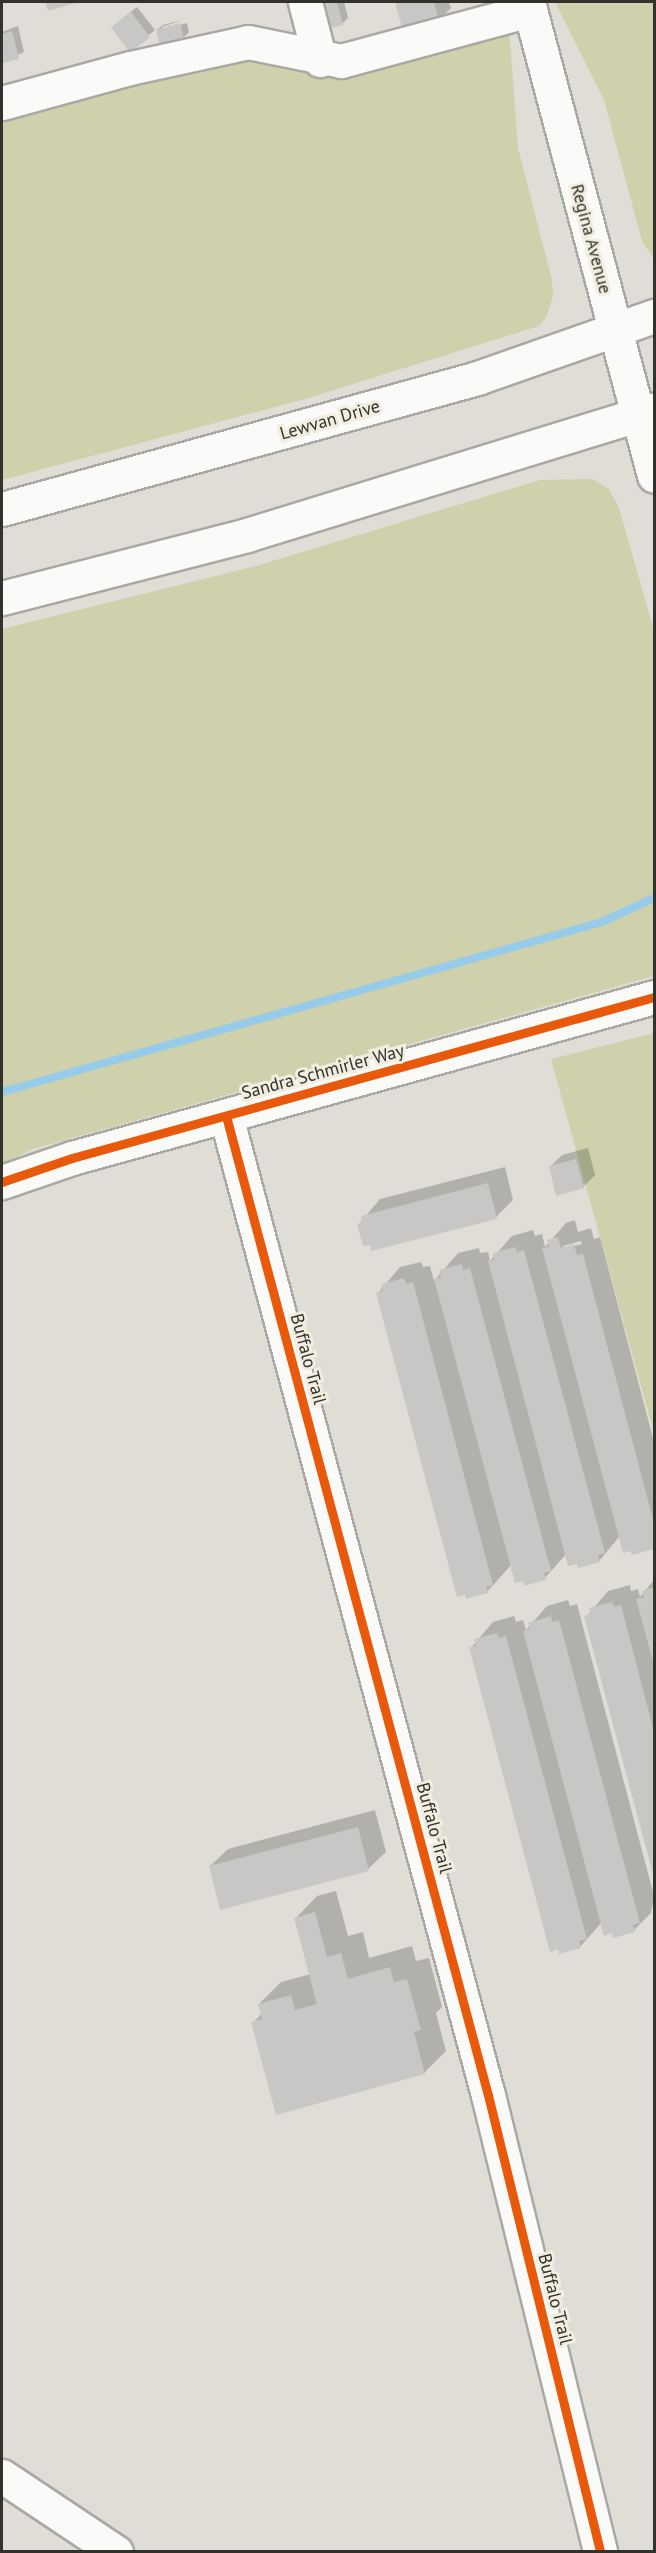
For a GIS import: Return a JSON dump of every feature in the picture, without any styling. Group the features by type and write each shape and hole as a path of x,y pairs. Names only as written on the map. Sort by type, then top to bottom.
{"street":[{"path":"305,2 320,60"},
{"path":"2,103 129,68 248,42 320,60 341,61 372,55 529,6"},
{"name":"Regina Avenue","path":"529,6 616,330 646,413 654,476"},
{"name":"Lewvan Drive","path":"2,508 320,423 477,378 654,316"},
{"path":"2,598 247,535 646,413 654,384"},
{"name":"Sandra Schmirler Way","path":"2,1182 72,1158 654,997"},
{"name":"Buffalo Trail","path":"225,1116 488,2095 600,2552"},
{"path":"2,2476 116,2552"}],"green space":[{"path":"555,2 654,2 654,259 642,241 604,100"},
{"path":"509,27 518,148 552,280 553,296 547,316 539,326 305,399 2,480 2,115 222,52 268,57"},
{"path":"592,479 609,489 619,508 654,631 654,976 33,1149 2,1164 2,629 256,566 540,480"},
{"path":"654,1033 654,1433 551,1059"}],"building":[{"path":"45,2 79,2 48,11"},
{"path":"337,2 343,25 327,29 321,4"},
{"path":"395,2 434,2 439,21 403,31"},
{"path":"131,12 150,37 130,53 111,27"},
{"path":"180,23 184,39 160,46 156,30"},
{"path":"12,31 19,59 3,63 2,34"},
{"path":"576,1159 584,1188 556,1196 549,1166"},
{"path":"488,1183 497,1219 371,1251 370,1245 363,1246 357,1224 362,1222 361,1216"},
{"path":"558,1237 561,1248 574,1244 577,1255 583,1254 654,1523 654,1549 632,1555 631,1551 623,1553 542,1248 549,1247 547,1240"},
{"path":"516,1247 517,1252 524,1250 605,1553 598,1555 600,1562 578,1568 577,1564 568,1566 488,1261 494,1260 493,1253"},
{"path":"462,1264 463,1270 470,1268 551,1571 544,1573 546,1580 524,1586 523,1581 515,1583 434,1279 441,1277 439,1270"},
{"path":"404,1278 406,1284 413,1282 493,1585 486,1587 488,1593 466,1599 465,1595 457,1597 376,1293 383,1291 381,1284"},
{"path":"654,1587 654,1665 636,1599 644,1597 642,1591"},
{"path":"612,1602 614,1607 621,1605 654,1732 654,1878 584,1616 591,1614 589,1608"},
{"path":"551,1616 552,1622 559,1620 640,1923 633,1925 635,1932 613,1938 612,1933 604,1936 523,1631 530,1629 528,1623"},
{"path":"497,1633 499,1638 506,1636 587,1939 579,1941 581,1948 559,1954 558,1949 550,1952 469,1647 476,1646 474,1639"},
{"path":"358,1827 369,1871 220,1910 209,1866"},
{"path":"315,1912 327,1957 341,1953 348,1979 390,1967 394,1982 407,1979 421,2030 414,2032 425,2074 276,2115 251,2022 262,2019 258,2004 291,1995 295,2010 317,2004 294,1918"}],"waterway":[{"path":"2,1092 602,922 654,898"}],"cycle path":[{"path":"2,1182 72,1158 654,997"},
{"path":"226,1116 488,2095 600,2552"}]}
